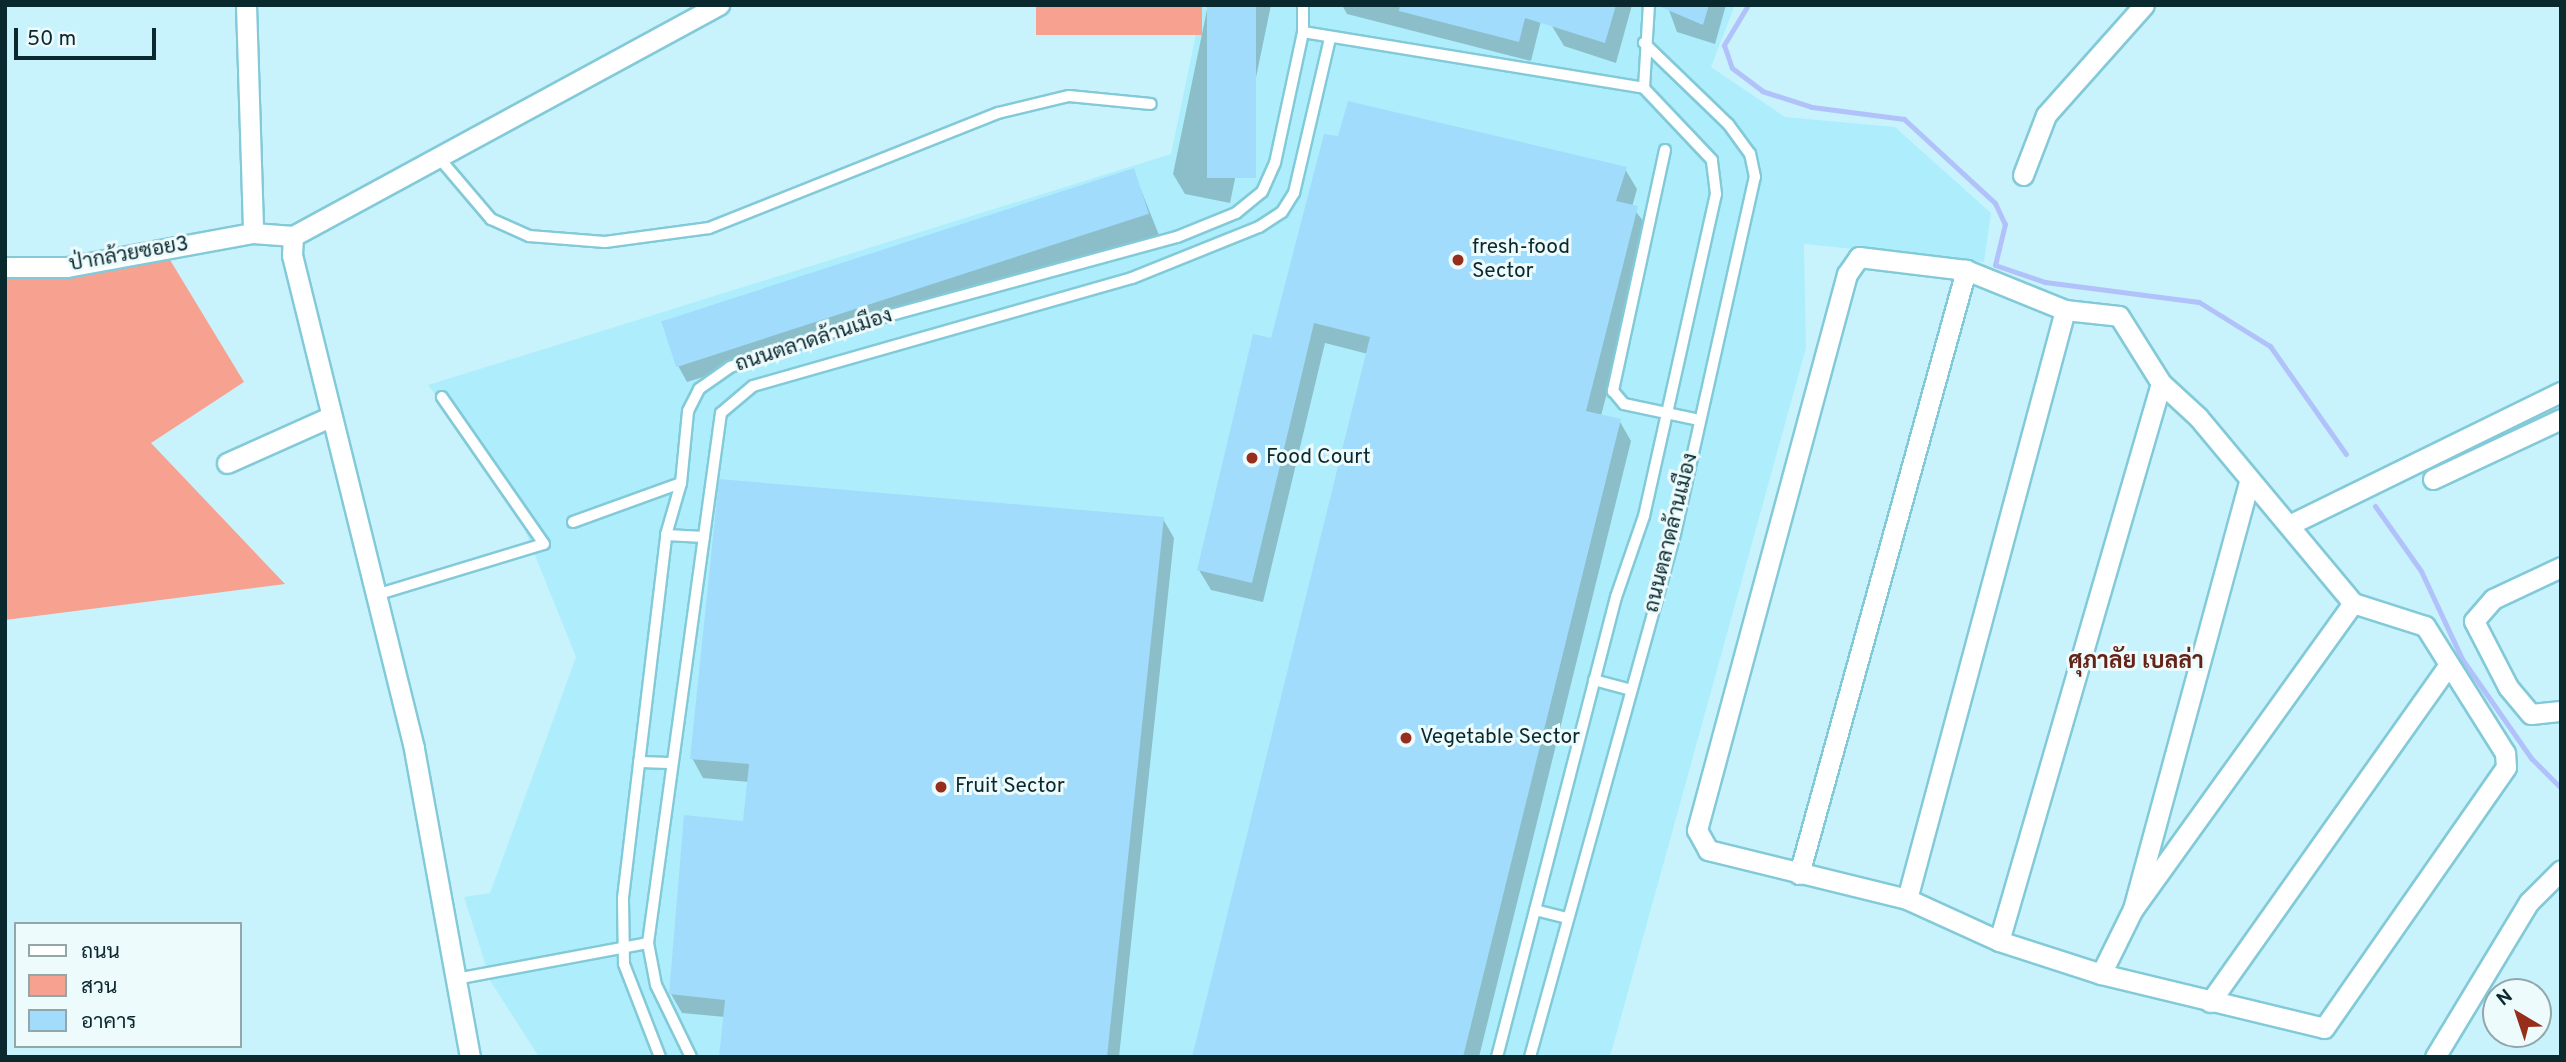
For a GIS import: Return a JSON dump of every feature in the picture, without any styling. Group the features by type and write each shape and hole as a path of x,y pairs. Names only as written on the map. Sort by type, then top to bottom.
{"street":[{"path":"246,5 253,233"},
{"path":"470,1057 379,594 330,417 293,236 440,159 719,5"},
{"path":"2023,175 2046,116 2144,5"},
{"name":"ป่ากล้วยซอย3","path":"5,267 67,267 253,233 293,236"},
{"path":"1859,257 1966,270 2065,310 2119,316 2161,383 2288,525 2353,603 2425,626 2447,667 2505,753 2506,767 2324,1028 2101,974 1999,941 1907,900 1715,855 1698,830 1847,274 1859,257"},
{"path":"1799,874 1966,270"},
{"path":"1907,900 2065,310"},
{"path":"1999,941 2161,383"},
{"path":"2288,525 2561,392"},
{"path":"228,463 330,417"},
{"path":"2433,479 2561,419"},
{"path":"2133,909 2249,481"},
{"path":"2561,566 2493,599 2474,621 2508,687 2531,714 2561,710"},
{"path":"2101,974 2133,909 2353,603"},
{"path":"2210,1002 2447,667"},
{"path":"2435,1057 2529,902 2561,870"}],"lane":[{"name":"ถนนตลาดล้านเมือง","path":"660,1057 628,976 625,943 639,762 666,535 681,482 688,411 698,388 730,367 851,326 1177,237 1236,213 1262,192 1275,163 1303,32 1303,5"},
{"path":"1303,32 1644,88 1644,43 1649,5"},
{"name":"ถนนตลาดล้านเมือง","path":"691,1057 656,985 648,943 721,413 753,386 1132,278 1282,212 1294,193 1330,38"},
{"name":"ถนนตลาดล้านเมือง","path":"1530,1057 1675,534 1755,177 1749,154 1728,124 1644,43"},
{"name":"ถนนตลาดล้านเมือง","path":"1497,1057 1594,680 1670,414 1716,194 1714,168 1695,139 1644,88"},
{"path":"440,159 464,195 491,219 529,236 605,242 709,228 998,113 1069,96 1151,104"},
{"path":"1665,150 1613,381 1624,404 1699,420"},
{"path":"379,594 544,544 442,397"},
{"path":"573,522 681,482"},
{"path":"666,535 704,537"},
{"path":"1594,680 1631,690"},
{"path":"639,762 671,763"},
{"path":"1535,910 1567,918"},
{"path":"456,979 625,943 648,943"}],"shaded area":[{"path":"1202,5 1735,5 1711,67 1785,117 1895,127 1991,213 1984,262 1804,244 1806,348 1610,1057 539,1057 491,982 464,897 490,893 576,657 515,506 428,385 1171,154"}],"green space":[{"path":"1036,5 1202,5 1202,35 1036,35"},
{"path":"164,250 244,382 151,443 285,584 5,620 5,267"}],"building":[{"path":"1207,5 1256,5 1256,178 1207,178"},
{"path":"1400,5 1616,5 1605,43 1525,18 1519,42 1399,11"},
{"path":"1656,5 1709,5 1703,25"},
{"name":"Vegetable Sector","path":"1348,101 1627,167 1616,201 1638,206 1586,411 1621,419 1463,1057 1192,1057 1370,337 1314,323 1252,583 1197,570 1253,334 1271,338 1324,134 1338,136"},
{"path":"1134,168 1149,214 676,367 661,322"},
{"name":"Fruit Sector","path":"719,479 1164,517 1107,1057 719,1057 725,1000 669,994 684,815 743,821 749,764 690,759"}],"waterway":[{"path":"1748,5 1724,45 1732,68 1762,91 1812,107 1904,119 1995,203 2005,224 1995,265 2045,282 2199,302 2270,346 2346,454"},
{"path":"2375,506 2421,571 2462,659 2531,758 2561,788"}],"place":[{"name":"fresh-food Sector","path":"1458,260"},
{"name":"Food Court","path":"1252,458"},
{"name":"Vegetable Sector","path":"1406,738"},
{"name":"Fruit Sector","path":"941,787"}],"district":[{"name":"ศุภาลัย เบลล่า","path":"2136,663"}]}
